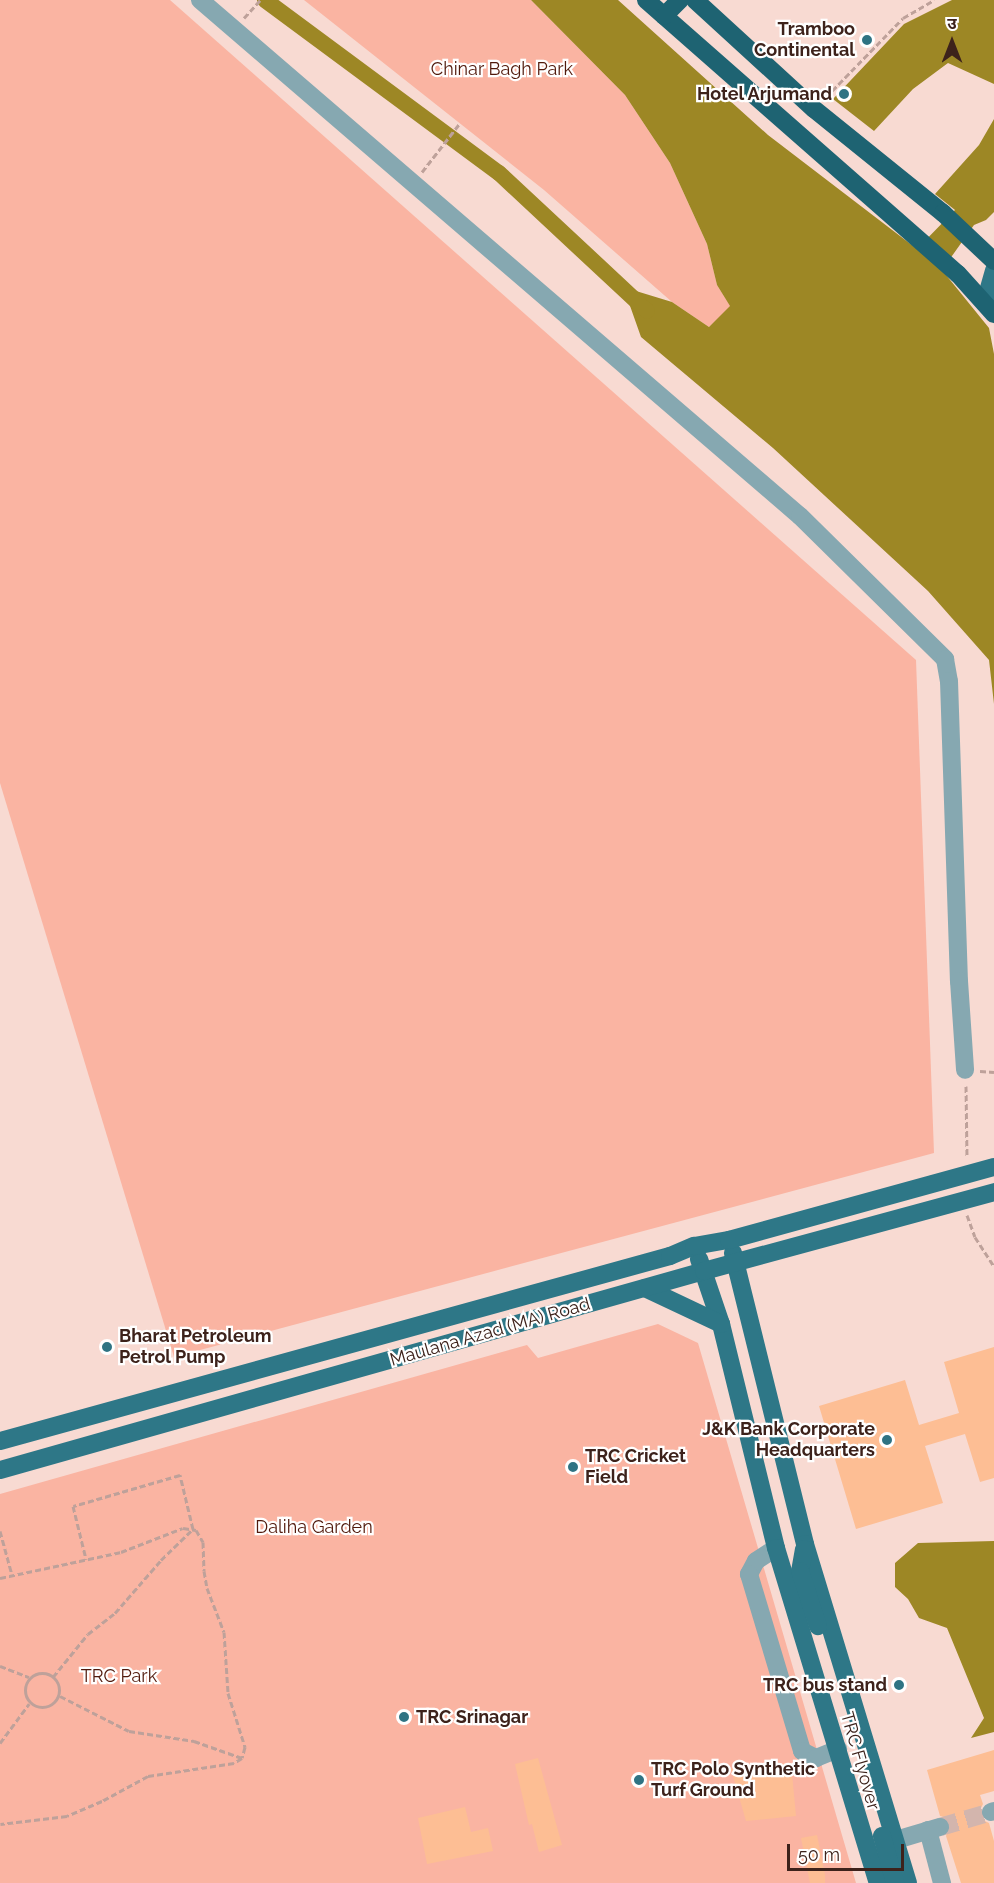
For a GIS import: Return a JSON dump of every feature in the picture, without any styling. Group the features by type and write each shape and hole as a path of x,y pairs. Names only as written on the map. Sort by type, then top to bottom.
{"highway":[{"path":"646,0 958,274 990,308"},
{"path":"664,16 680,0"},
{"path":"695,0 814,109 943,213 994,261"}],"main road":[{"path":"990,308 994,270"},
{"name":"Maulana Azad (MA) Road","path":"0,1442 670,1256 694,1246 729,1240 980,1171"},
{"name":"Maulana Azad (MA) Road","path":"0,1470 704,1270 987,1194"},
{"path":"729,1240 805,1544 908,1883"},
{"path":"694,1246 721,1324 777,1551 878,1883"},
{"path":"645,1288 721,1324"},
{"name":"TRC Flyover","path":"805,1544 800,1571 850,1722 895,1883"},
{"path":"777,1551 800,1571"}],"lane":[{"path":"200,0 800,516 945,659 949,681 958,981 965,1070"},
{"path":"777,1551 756,1561 749,1574 802,1751 816,1758 838,1749"},
{"path":"896,1840 934,1828 942,1883"}],"path":[{"path":"234,29 260,0"},
{"path":"835,88 903,18 934,0"},
{"path":"414,183 460,123"},
{"path":"965,1070 980,1171"},
{"path":"984,1071 994,1072"},
{"path":"962,1200 975,1237 994,1266"},
{"path":"86,1560 73,1506 180,1475 193,1529"},
{"path":"0,1578 121,1552 183,1528 193,1529 201,1534 204,1571 224,1632 228,1693 245,1747 242,1758 234,1763 148,1776 102,1801 67,1816 0,1824"},
{"path":"53,1677 88,1634 115,1613 161,1560 193,1529"},
{"path":"0,1531 12,1576"},
{"path":"0,1666 29,1677 47,1672 58,1683 60,1696"},
{"path":"29,1677 24,1692 30,1704"},
{"path":"60,1696 129,1731 194,1741 242,1758"},
{"path":"30,1704 50,1705 60,1696"},
{"path":"0,1743 30,1704"}],"green space":[{"path":"0,0 170,0 916,660 934,1153 174,1357 0,783"},
{"name":"Chinar Bagh Park","path":"304,0 531,0 625,95 670,163 707,244 717,285 731,307 709,327 672,302 544,190"},
{"name":"TRC Srinagar","path":"658,1324 698,1343 856,1883 0,1883 0,1494 527,1345 538,1358"}],"shaded area":[{"path":"531,0 618,0 768,135 917,249 955,210 935,194 979,145 994,119 994,212 986,220 974,225 942,270 989,328 994,354 994,704 989,660 928,591 773,448 641,337 629,303 636,291 672,302 709,327 730,306 717,285 707,244 670,163 625,95"},
{"path":"952,0 994,0 994,84 948,63 913,89 874,131 833,99 904,24"},
{"path":"994,1541 994,1732 971,1738 984,1718 947,1628 919,1618 908,1599 895,1587 895,1563 918,1543"}],"building":[{"name":"J&K Bank Corporate Headquarters","path":"994,1347 994,1478 980,1482 965,1434 925,1446 943,1503 856,1529 819,1406 905,1380 919,1425 959,1413 944,1362"},
{"path":"994,1750 994,1791 980,1795 983,1804 980,1810 983,1820 989,1823 994,1841 994,1883 961,1883 946,1836 951,1824 947,1818 940,1816 927,1770"},
{"path":"538,1758 562,1845 539,1852 532,1824 529,1825 515,1764"},
{"path":"791,1763 796,1816 746,1821 731,1769"},
{"path":"465,1807 471,1832 488,1828 493,1851 427,1864 418,1818"},
{"path":"817,1835 825,1883 810,1883 801,1838"}],"waterway":[{"path":"265,0 499,173 647,311"}],"tunnel":[{"path":"940,1827 991,1812"}],"place":[{"name":"Tramboo Continental","path":"867,40"},
{"name":"Hotel Arjumand","path":"844,94"},
{"name":"Bharat Petroleum Petrol Pump","path":"107,1347"},
{"name":"J&K Bank Corporate Headquarters","path":"887,1440"},
{"name":"TRC Cricket Field","path":"573,1467"},
{"name":"TRC bus stand","path":"899,1685"},
{"name":"TRC Srinagar","path":"404,1717"},
{"name":"TRC Polo Synthetic Turf Ground","path":"639,1780"}],"park label":[{"name":"Daliha Garden","path":"314,1527"},
{"name":"TRC Park","path":"119,1676"}]}
